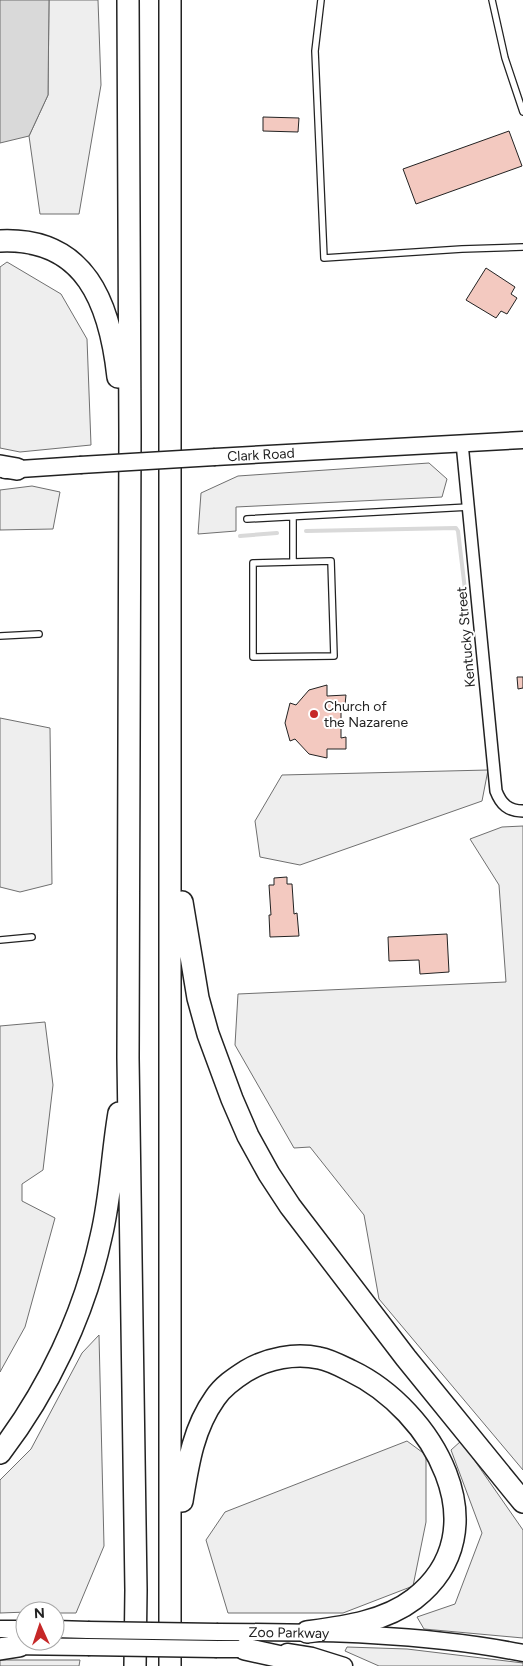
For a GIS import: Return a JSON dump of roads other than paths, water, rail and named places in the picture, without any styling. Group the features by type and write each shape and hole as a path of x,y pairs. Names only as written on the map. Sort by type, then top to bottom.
{"highway":[{"path":"128,0 130,435 128,1058 136,1590 134,1666"},
{"path":"170,0 170,1666"},
{"path":"0,241 30,242 45,246 62,254 76,265 93,288 110,327 130,435"},
{"path":"171,835 198,998 217,1061 248,1136 269,1174 290,1206 406,1358 523,1502"},
{"path":"0,1453 49,1377 77,1317 90,1278 102,1238 115,1136 128,1058"},
{"path":"171,1565 193,1442 202,1419 221,1390 236,1377 252,1367 283,1357 320,1358 361,1376 380,1388 417,1422 429,1441 441,1462 452,1496 455,1530 442,1568 429,1585 413,1599 397,1609 378,1617 349,1625 307,1632"},
{"path":"122,1666 136,1590"},
{"path":"171,1627 176,1666"},
{"path":"245,1649 286,1658 307,1666"}],"street":[{"name":"Clark Road","path":"6,468 523,440"},
{"name":"Kentucky Street","path":"462,443 496,791 499,800 505,807 523,811"},
{"name":"Zoo Parkway","path":"0,1629 11,1642 88,1647 245,1649 304,1654 344,1666"},
{"name":"Zoo Parkway","path":"65,1629 307,1632 436,1640 523,1653"}],"lane":[{"path":"321,0 316,51 324,258 523,247"},
{"path":"492,0 505,58 523,112"},
{"path":"248,519 469,507"},
{"path":"292,517 293,562"},
{"path":"331,561 334,656 253,657 253,563 293,562 331,561"},
{"path":"0,636 39,634"},
{"path":"0,940 32,937"}],"waterway":[{"path":"306,531 456,528 458,531 468,615"},
{"path":"240,536 277,533"}],"place":[{"name":"Church of the Nazarene","path":"314,714"}]}
